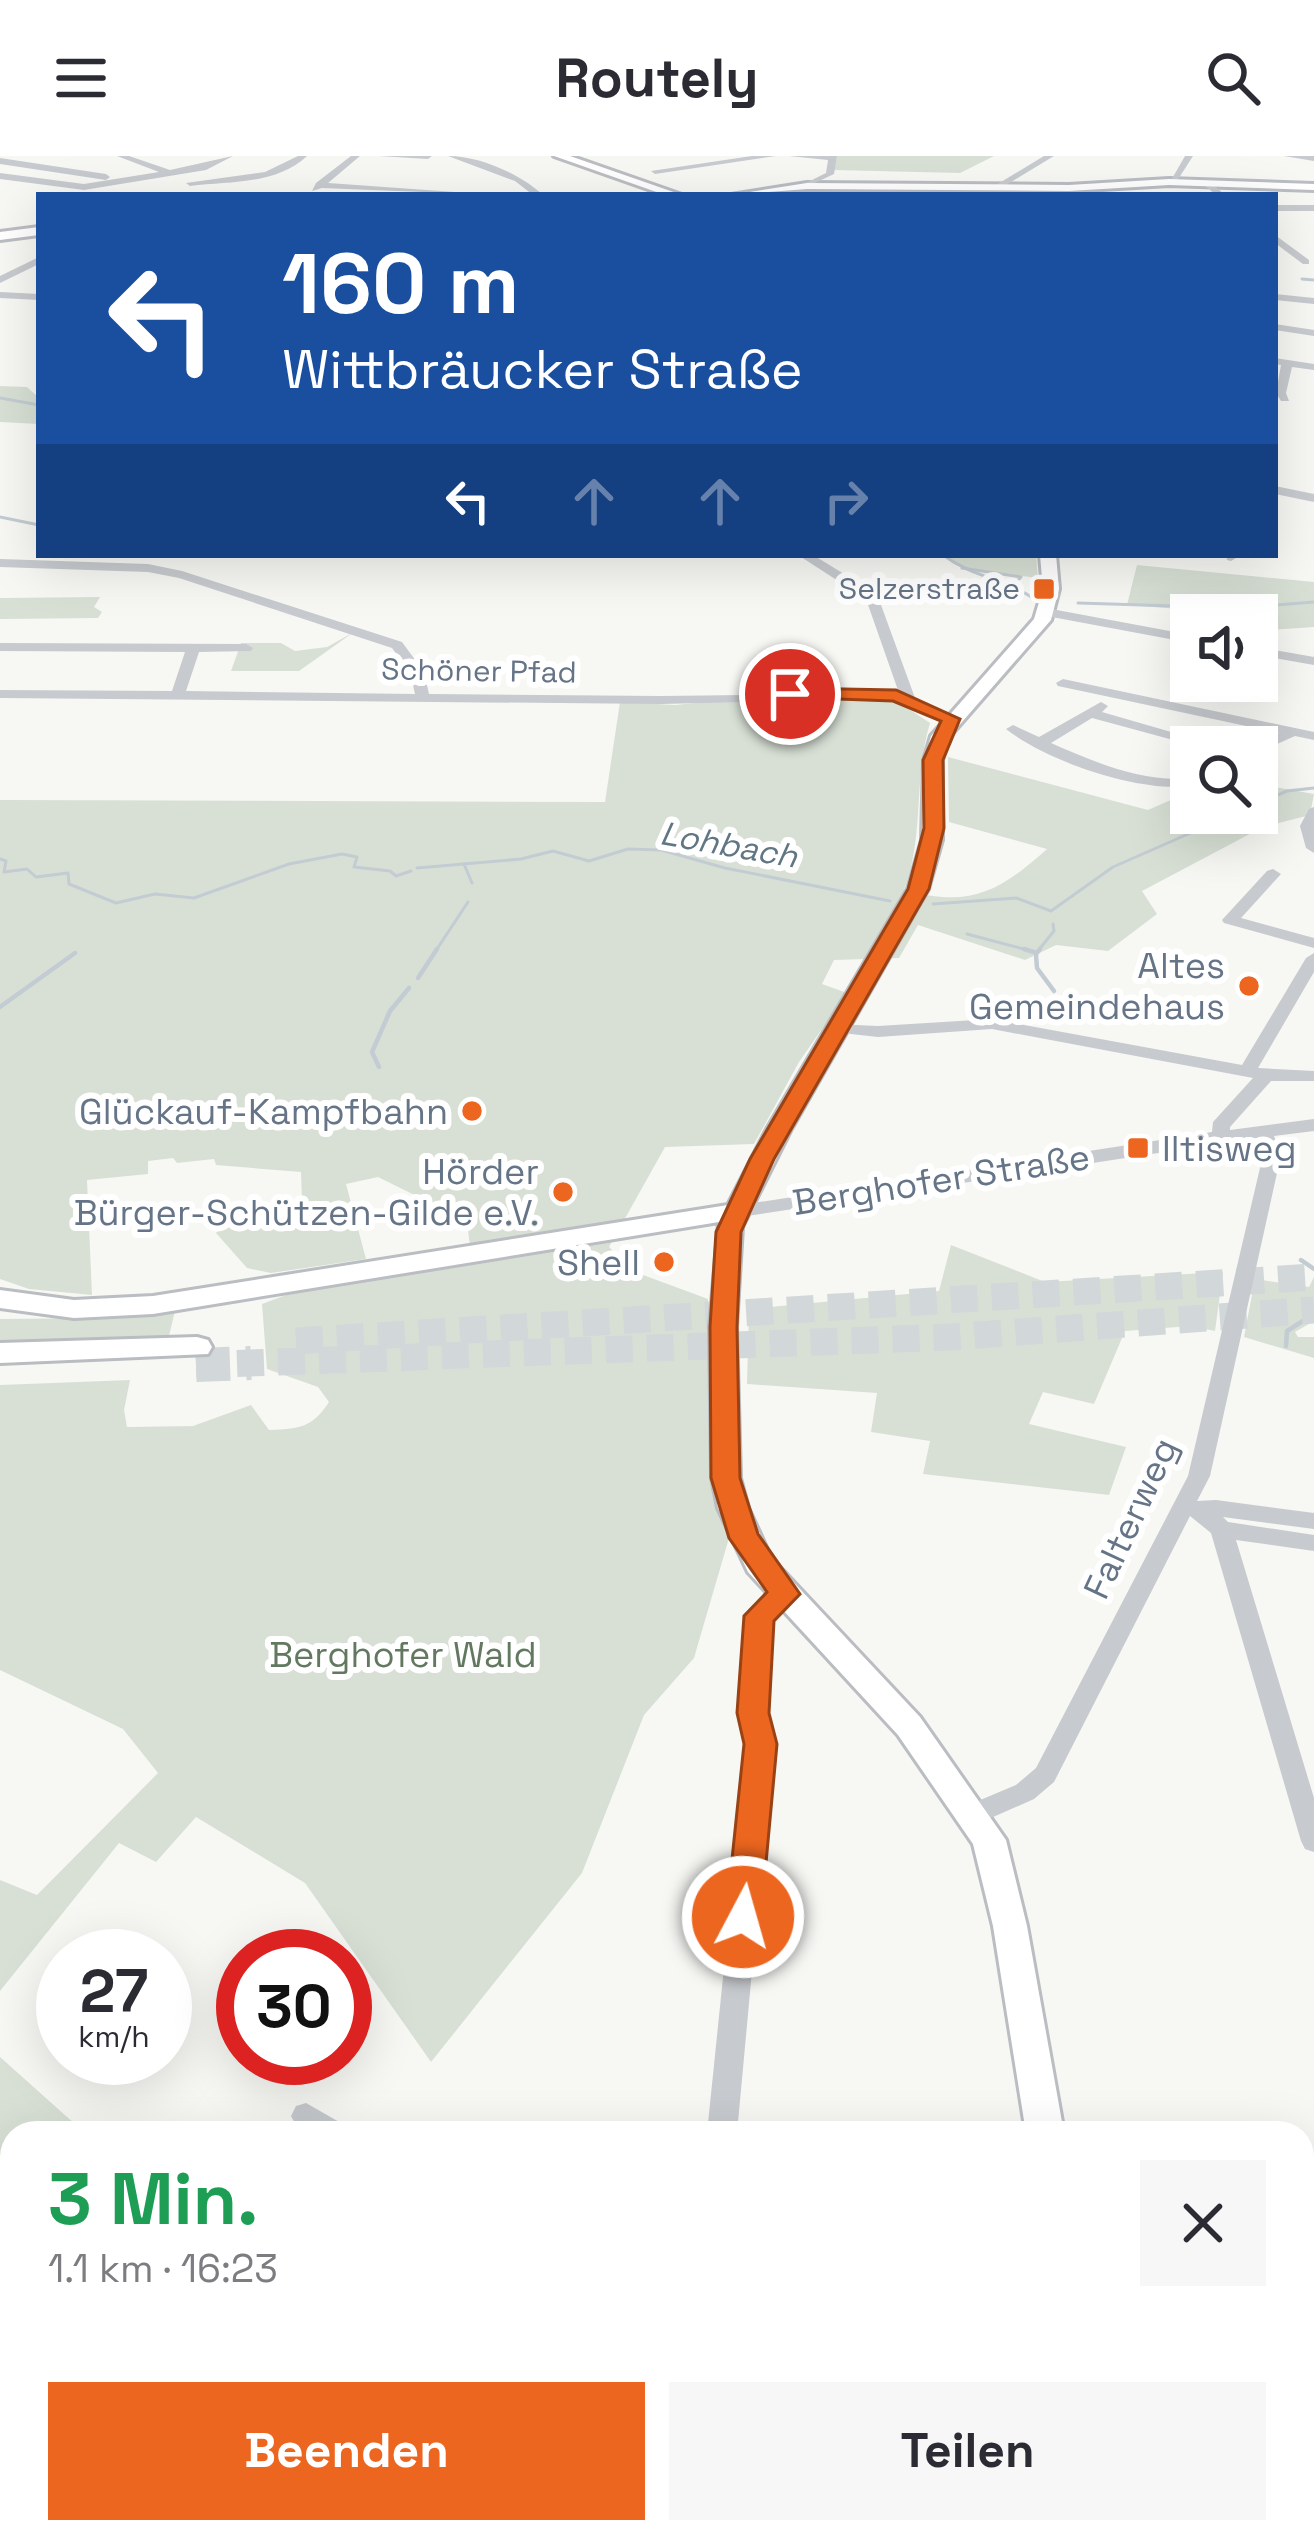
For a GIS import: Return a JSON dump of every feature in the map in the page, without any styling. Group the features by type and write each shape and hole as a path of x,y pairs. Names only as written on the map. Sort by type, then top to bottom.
{"highway":[{"path":"0,1354 196,1356 0,1370"}],"main road":[{"path":"559,156 667,192"},
{"path":"760,192 807,186 1070,192 1206,183 1314,187"},
{"path":"0,236 36,231"},
{"path":"1043,2121 998,1866 975,1814 910,1726 784,1594 744,1538 725,1478 726,1252 734,1212 904,919 922,878 934,828 933,760 951,719 1046,612 1051,589 1048,558"},
{"name":"Berghofer Straße","path":"0,1300 74,1309 153,1305 734,1212"},
{"path":"660,1225 708,1235 726,1252"}],"street":[{"path":"121,156 170,173"},
{"path":"0,176 91,186 206,167 229,156"},
{"path":"147,177 154,189 283,170 304,156"},
{"path":"315,190 356,156"},
{"path":"383,156 428,156"},
{"path":"452,156 514,177 536,192"},
{"path":"655,171 772,156"},
{"path":"793,156 833,157 830,174 807,186"},
{"path":"987,190 1050,156"},
{"path":"1169,186 1189,156"},
{"path":"1288,156 1314,158"},
{"path":"0,161 127,181"},
{"path":"478,192 500,178"},
{"path":"1206,183 1217,192"},
{"path":"315,190 395,192"},
{"path":"25,193 36,194"},
{"path":"1278,208 1314,208"},
{"path":"1278,240 1306,262"},
{"path":"0,280 36,262"},
{"path":"0,296 36,297"},
{"path":"1278,297 1314,301"},
{"path":"1278,327 1314,332"},
{"path":"1285,399 1283,359 1314,367"},
{"path":"1280,491 1314,498"},
{"path":"809,558 873,598 908,699"},
{"path":"0,563 182,574 397,645 417,672 423,698"},
{"path":"1046,612 1170,635"},
{"path":"178,694 193,648"},
{"path":"2,652 246,648"},
{"path":"1278,655 1314,661"},
{"path":"1063,683 1314,736"},
{"name":"Schöner Pfad","path":"0,694 661,700 808,694 908,699 951,719"},
{"path":"1038,744 1117,695"},
{"path":"1090,713 1170,735"},
{"path":"1012,729 1070,758 1170,784"},
{"path":"1278,739 1293,732"},
{"path":"1314,812 1308,834 1314,848"},
{"path":"1273,874 1229,920 1314,943"},
{"path":"1223,1136 1220,1126 1256,1073 1314,958"},
{"path":"839,1028 892,1035 934,1026 992,1024 1256,1073 1314,1076"},
{"name":"Berghofer Straße","path":"734,1212 1314,1125"},
{"name":"Falterweg","path":"975,1814 1025,1792 1045,1774 1192,1509 1272,1155 1263,1132"},
{"path":"757,1169 759,1180 772,1192 802,1202"},
{"path":"1192,1509 1314,1521"},
{"path":"1192,1509 1221,1529 1314,1543"},
{"path":"1221,1529 1314,1841"},
{"path":"723,2121 760,1744 753,1713 759,1616 784,1594"}],"green space":[{"path":"837,156 994,156 960,173 834,170"},
{"path":"0,386 27,387 36,395 36,424 0,422"},
{"path":"949,558 1036,558 1038,578 965,569"},
{"path":"1137,565 1314,582 1314,627 1278,630 1278,594 1170,594 1170,608 1127,605"},
{"path":"100,597 94,607 102,612 98,618 0,619 0,598"},
{"path":"354,632 299,671 231,671 241,643 281,643 295,651 327,647"},
{"name":"Berghofer Wald","path":"835,697 894,699 930,723 915,848 904,890 947,897 982,892 1014,876 1047,849 949,822 948,757 1148,810 1170,800 1170,834 1250,834 1142,891 1157,914 1108,951 1056,945 1025,960 918,925 899,958 834,960 822,984 847,993 799,1062 754,1144 665,1147 609,1247 635,1272 708,1299 710,1476 729,1538 694,1658 644,1715 582,1873 431,2062 372,1978 372,1929 337,1929 305,1883 196,1817 156,1862 119,1843 50,1929 36,1929 36,1946 0,1991 0,1880 37,1895 158,1773 123,1729 0,1670 0,1385 130,1380 124,1410 127,1427 193,1426 251,1405 269,1430 297,1428 317,1417 329,1402 318,1387 267,1369 262,1304 369,1264 470,1247 467,1221 378,1177 346,1184 366,1259 271,1273 247,1268 216,1233 231,1215 302,1202 301,1172 216,1165 214,1159 177,1163 173,1158 148,1161 148,1174 87,1180 92,1295 29,1289 0,1279 0,800 605,802 620,702 675,705 748,698 749,710 830,718"},
{"name":"Berghofer Wald","path":"1278,788 1314,794 1310,815 1278,823"},
{"path":"951,1245 1045,1282 1223,1272 1215,1331 1191,1326 1125,1331 1094,1404 1043,1392 1029,1424 1126,1447 1109,1495 923,1474 930,1441 871,1432 877,1393 747,1384 749,1309 939,1291"},
{"path":"1314,1277 1314,1321 1295,1332 1298,1337 1314,1337 1314,1358 1244,1337 1255,1279 1309,1287"},
{"path":"175,1311 168,1340 0,1340 0,1319 104,1318"},
{"path":"0,2057 72,2121 0,2121"}],"waterway":[{"path":"1302,279 1314,280"},
{"path":"0,398 36,404"},
{"path":"0,517 36,524"},
{"path":"948,558 966,569"},
{"path":"962,568 966,569"},
{"path":"966,569 1021,577 1013,585"},
{"path":"966,569 1033,598"},
{"path":"1078,603 1239,608 1314,602"},
{"name":"Lohbach","path":"1278,795 1314,788"},
{"name":"Lohbach","path":"933,904 1016,898 1051,911 1113,867 1188,834"},
{"name":"Lohbach","path":"417,868 521,859 553,851 589,861 628,849 661,850 725,868 890,901"},
{"name":"Lohbach","path":"0,859 6,861 4,872 27,869 36,877 68,873 69,884 116,903 155,894 194,898 289,864 342,854 357,857 354,867 390,871 396,876 411,871"},
{"path":"464,864 472,883"},
{"path":"435,952 468,902"},
{"path":"1037,952 1054,931 1053,924"},
{"path":"967,934 1026,950"},
{"path":"418,978 437,949"},
{"path":"1026,950 1037,953 1040,949"},
{"path":"1026,950 1035,952"},
{"path":"0,1007 75,953"},
{"path":"1036,955 1037,968 1054,991"},
{"path":"379,1067 372,1052 390,1011 409,988"},
{"path":"1301,1260 1314,1269"},
{"path":"1286,1346 1287,1331 1314,1314"}],"tunnel":[{"path":"296,1341 1314,1277"},
{"path":"251,1363 196,1365 951,1337 1314,1310"}],"place":[{"name":"Selzerstraße","path":"1044,589"},
{"name":"Altes Gemeindehaus","path":"1249,986"},
{"name":"Glückauf-Kampfbahn","path":"472,1111"},
{"name":"Iltisweg","path":"1138,1148"},
{"name":"Hörder Bürger-Schützen-Gilde e.V.","path":"563,1192"},
{"name":"Shell","path":"664,1262"}],"route":[{"path":"743,1917 760,1744 753,1713 759,1616 784,1594 744,1538 725,1478 723,1327 728,1232 762,1159 918,889 934,828 933,760 951,719 896,695 790,694"}]}
